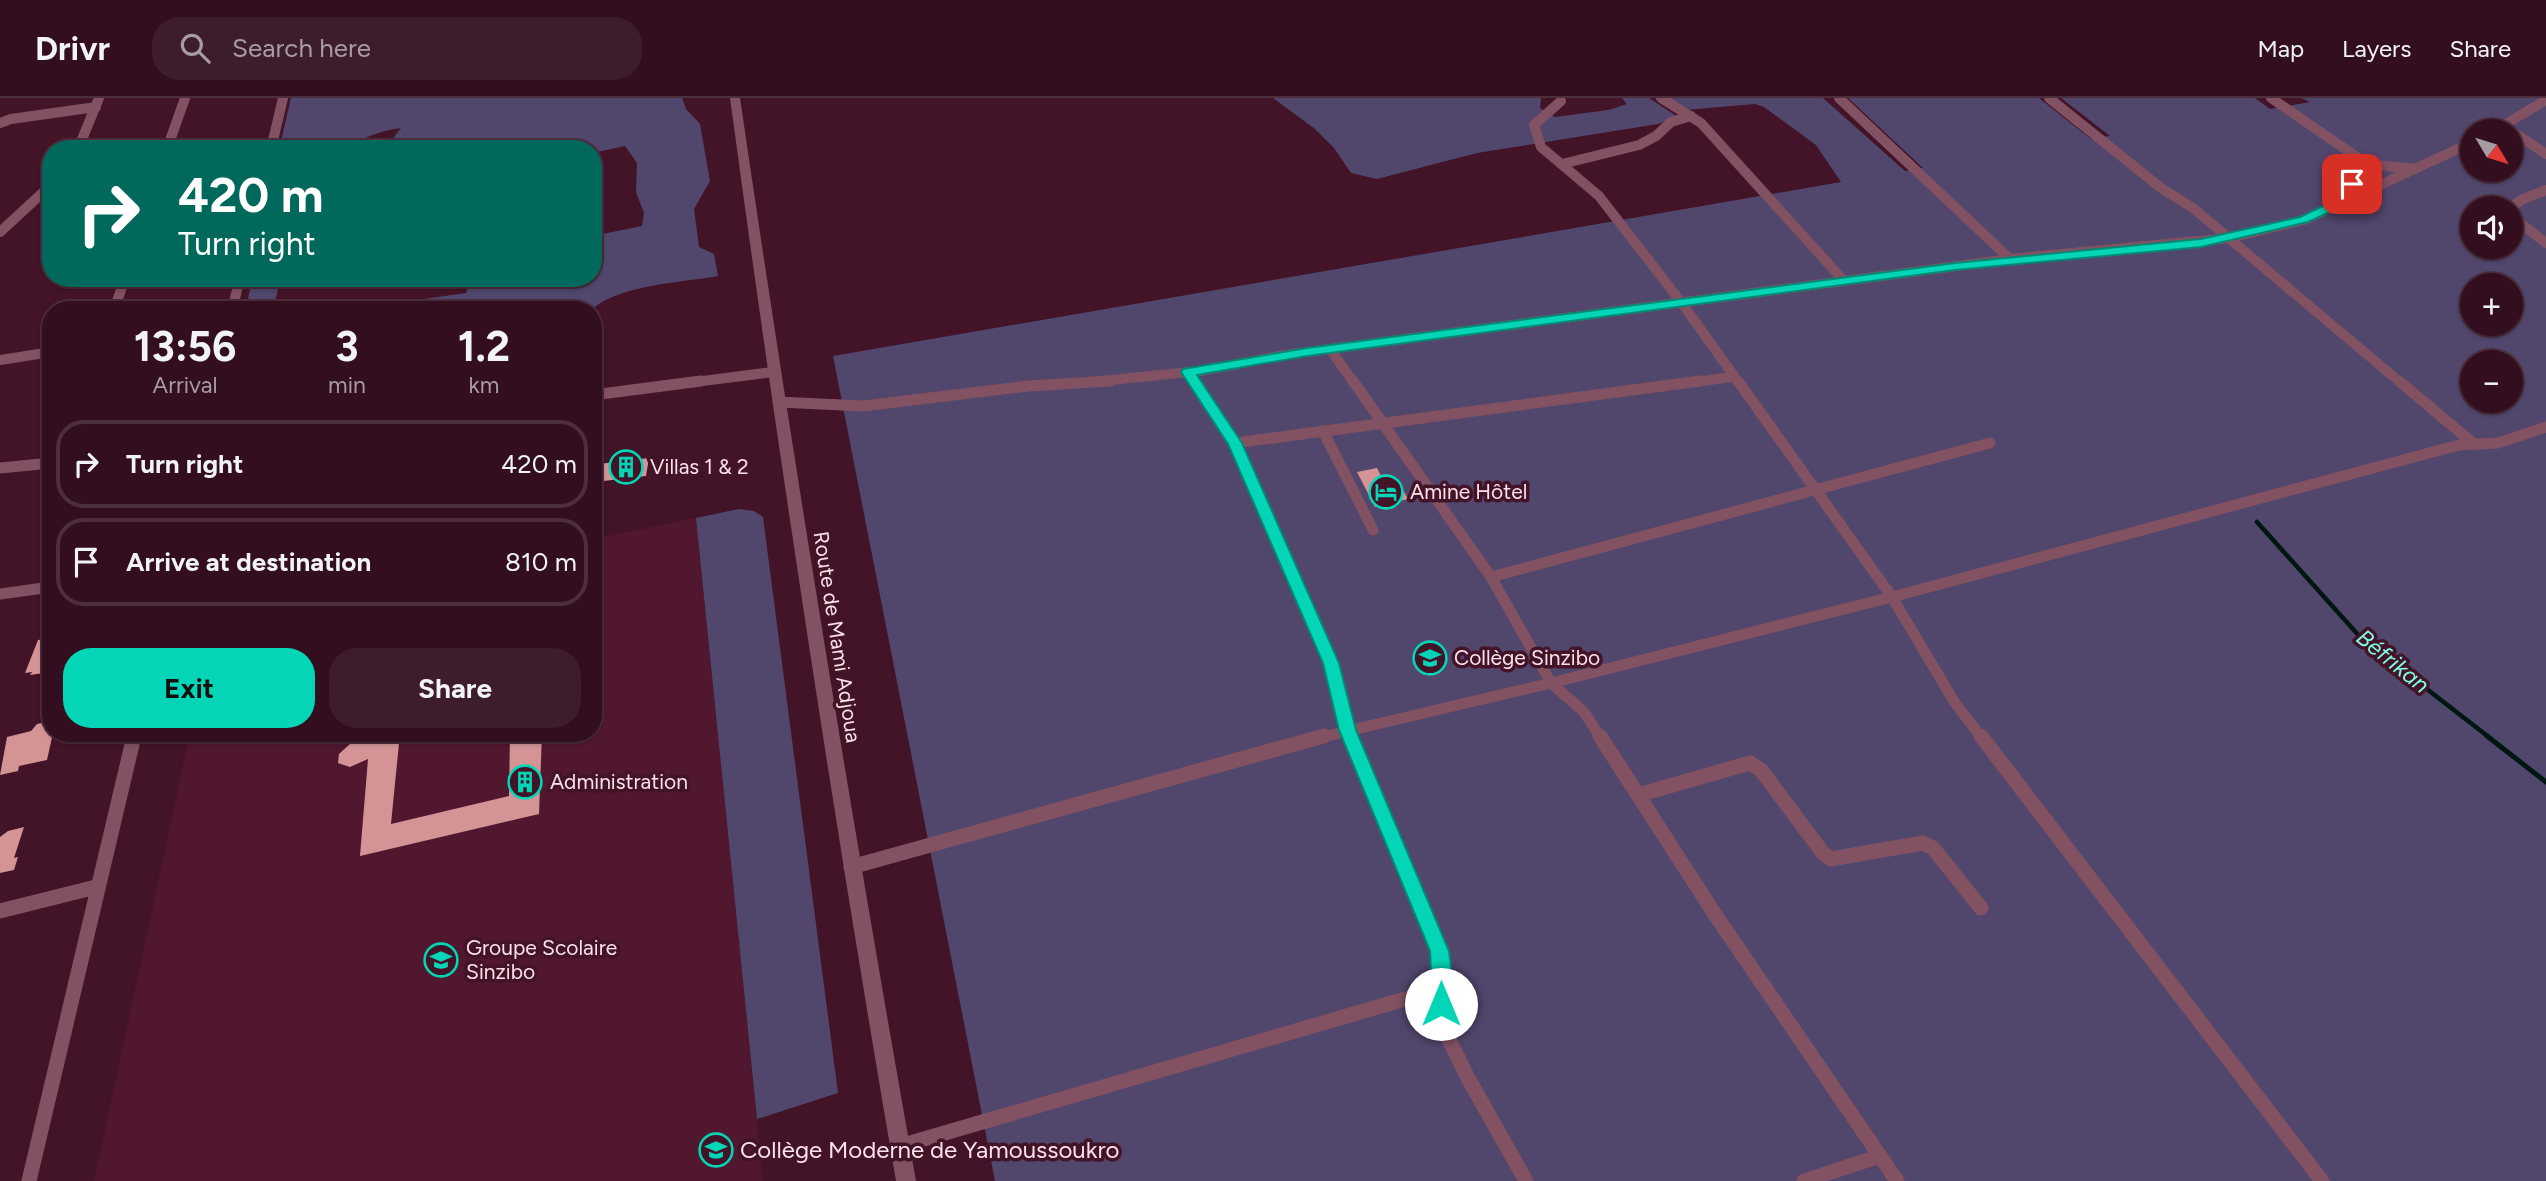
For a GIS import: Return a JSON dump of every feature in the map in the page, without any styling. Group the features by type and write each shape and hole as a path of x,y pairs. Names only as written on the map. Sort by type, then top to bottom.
{"street":[{"path":"170,140 185,98"},
{"path":"273,140 283,98"},
{"name":"Route de Mami Adjoua","path":"735,98 773,372 851,867 905,1181"},
{"path":"1661,98 1701,123 1844,281"},
{"path":"1839,98 2010,260"},
{"path":"2049,98 2161,188 2193,208 2474,444"},
{"path":"2271,98 2367,164 2416,170"},
{"path":"2515,119 2546,100"},
{"path":"1561,101 1534,125 1541,147 1599,195 1681,302 1732,377 1892,597 1955,703 2322,1181"},
{"path":"0,123 98,102"},
{"path":"82,140 98,102"},
{"path":"1562,164 1639,145 1656,136 1671,122 1690,116"},
{"path":"2524,139 2546,154"},
{"path":"778,402 863,405 1029,386 1115,381 1330,349 1844,281 2010,260 2229,238 2304,219 2460,148"},
{"path":"2336,204 2367,164"},
{"path":"2523,199 2546,190"},
{"path":"0,232 42,193"},
{"path":"2523,225 2546,243"},
{"path":"1330,349 1492,577 1508,611 1551,683 1584,712 1714,913 1897,1181"},
{"path":"0,360 42,353"},
{"path":"602,394 773,372"},
{"path":"1188,372 1235,443 1331,663 1347,730 1440,951 1443,988 1440,1021 1526,1181"},
{"path":"1235,443 1732,377"},
{"path":"851,867 1347,730 1551,683 1892,597 2459,445 2498,443 2546,427"},
{"path":"1322,431 1373,530"},
{"path":"1492,577 1990,443"},
{"path":"0,468 42,464"},
{"path":"0,594 42,588"},
{"path":"29,1181 96,887 133,742"},
{"path":"1638,794 1750,763 1761,770 1822,853 1831,859 1923,843 1933,848 1981,908"},
{"path":"0,911 96,887"},
{"path":"900,1146 1443,988"},
{"path":"1804,1181 1880,1156"}],"shaded area":[{"path":"291,98 682,98 686,109 700,124 710,181 694,209 699,247 714,254 718,276 634,290 602,302 410,301 466,293 468,287 602,287 602,234 642,226 644,213 636,192 637,163 625,146 602,151 602,140 392,140 401,128 362,140 281,140"},
{"path":"1273,98 1541,98 1540,108 1555,117 1608,110 1627,104 1622,98 1649,98 1678,117 1658,124 1477,153 1377,179 1351,173 1334,148 1315,129"},
{"path":"1666,98 1823,98 1905,171 1923,168 1848,98 2039,98 2091,139 2110,136 2061,98 2255,98 2270,109 2310,102 2301,98 2546,98 2546,1181 995,1181 833,356 1841,182 1816,145 1764,107 1755,104 1685,110"},
{"path":"250,287 279,287 275,301 248,301"},
{"path":"739,509 754,511 763,517 838,1093 757,1119 696,518"},
{"name":"Groupe Scolaire Sinzibo","path":"696,518 763,1181 94,1181 188,742 602,742 602,537"}],"building":[{"name":"Villas 1 & 2","path":"649,458 646,476 602,481 602,464"},
{"name":"Amine Hôtel","path":"1377,468 1386,486 1399,483 1408,499 1375,507 1357,472"},
{"path":"42,639 42,673 30,675 32,672 25,673 38,640"},
{"path":"42,723 42,742 51,742 47,760 19,766 18,771 0,775 7,737 31,731"},
{"name":"Administration","path":"399,742 391,824 509,796 510,742 542,742 539,814 360,856 368,759 350,767 338,763 339,754 351,743"},
{"path":"24,827 14,858 18,857 14,870 0,873 0,837 8,831"}],"waterway":[{"name":"Béfrikan","path":"2257,522 2361,638 2490,738"},
{"name":"Béfrikan","path":"2487,736 2546,782"}],"place":[{"name":"Villas 1 & 2","path":"626,467"},
{"name":"Amine Hôtel","path":"1386,492"},
{"name":"Collège Sinzibo","path":"1430,658"},
{"name":"Administration","path":"525,782"},
{"name":"Groupe Scolaire Sinzibo","path":"441,960"},
{"name":"Collège Moderne de Yamoussoukro","path":"716,1150"}],"route":[{"path":"1441,1004 1443,988 1440,951 1347,730 1331,663 1235,443 1188,372 1284,355 1955,267 2201,243 2304,219 2336,204 2352,184"}]}
